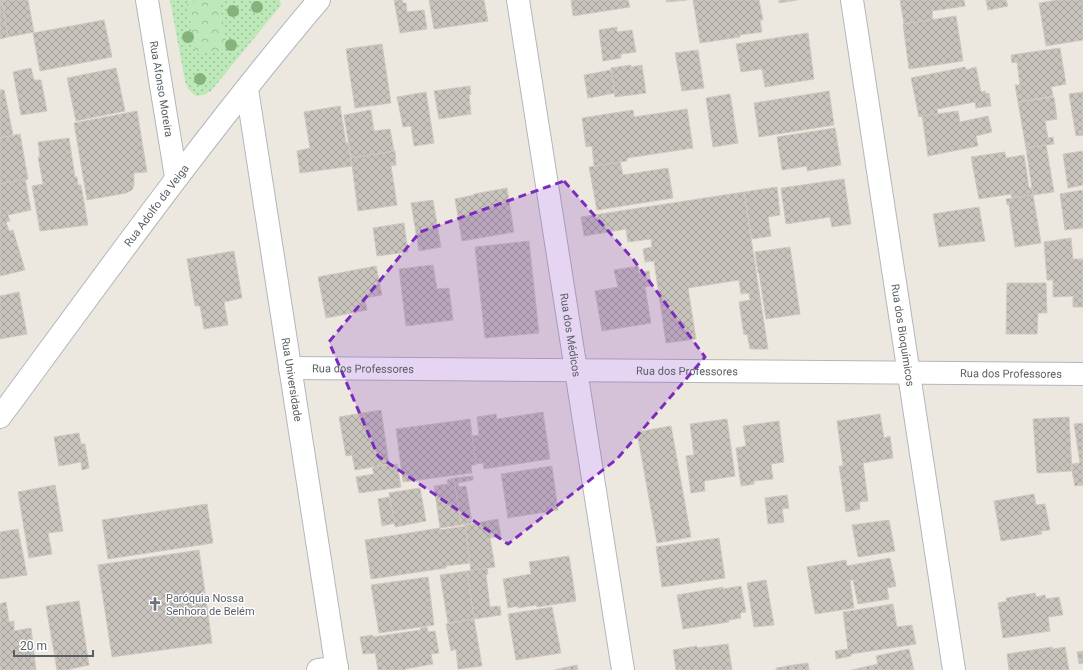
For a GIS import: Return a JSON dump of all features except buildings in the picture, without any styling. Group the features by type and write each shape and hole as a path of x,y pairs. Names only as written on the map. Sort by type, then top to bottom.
{"street":[{"name":"Rua Afonso Moreira","path":"147,0 176,177"},
{"name":"Rua Adolfo da Veiga","path":"0,417 176,177 285,40 319,0"},
{"name":"Rua dos Médicos","path":"518,0 623,670"},
{"name":"Rua dos Bioquímicos","path":"852,0 954,670"},
{"name":"Rua Universidade","path":"247,89 290,368 331,669"},
{"name":"Rua dos Professores","path":"290,368 1083,374"}],"highlighted area":[{"path":"564,181 633,259 705,357 617,459 508,544 378,456 329,342 420,232"}],"green space":[{"path":"170,0 280,0 281,5 211,91 203,95 196,96 188,89 185,81"},
{"path":"202,0 219,0 227,48 196,54 187,3"}],"place":[{"name":"Paróquia Nossa Senhora de Belém","path":"155,604"}]}
